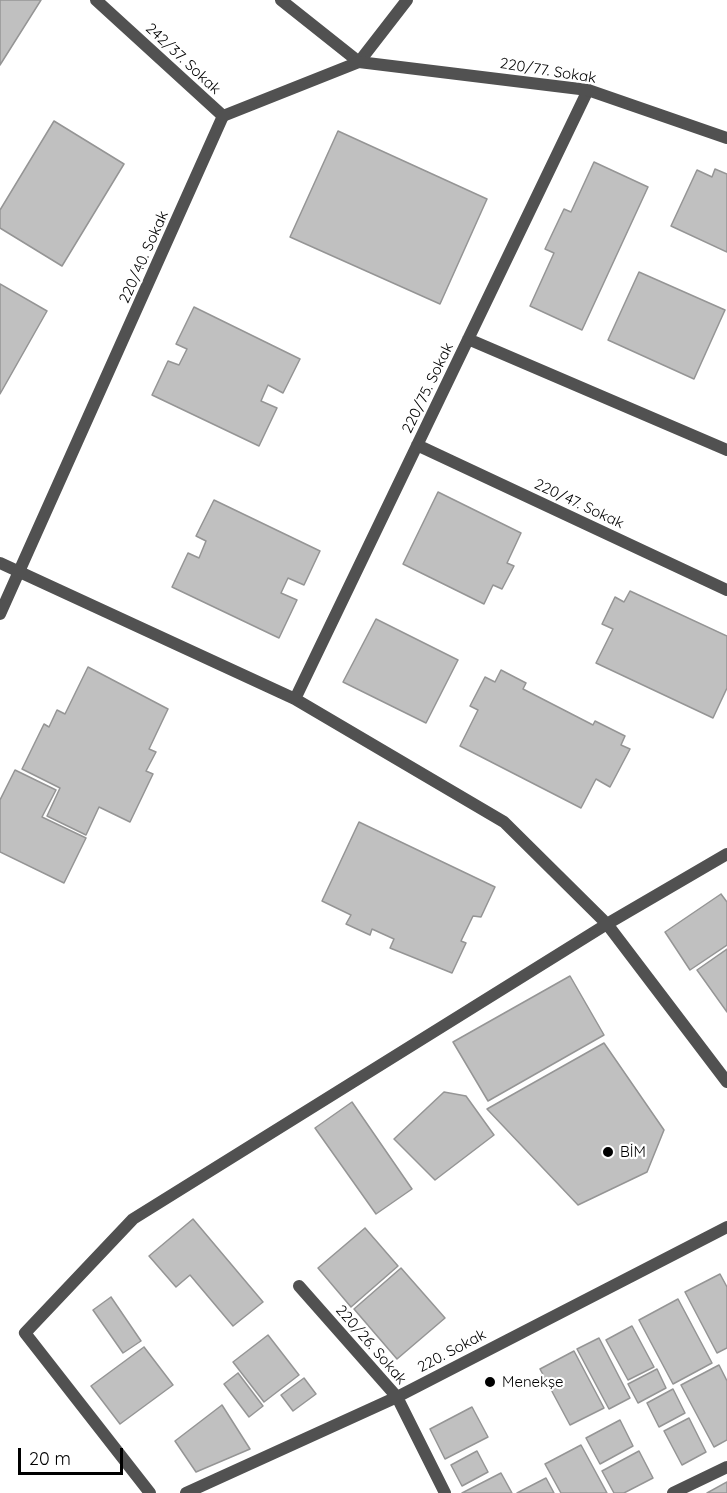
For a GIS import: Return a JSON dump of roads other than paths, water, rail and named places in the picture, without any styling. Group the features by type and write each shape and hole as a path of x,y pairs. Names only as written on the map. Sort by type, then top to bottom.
{"street":[{"name":"242/37. Sokak","path":"96,0 223,116"},
{"path":"281,0 359,62"},
{"path":"223,116 359,62 407,0"},
{"name":"220/77. Sokak","path":"359,62 588,90 727,138"},
{"name":"220/75. Sokak","path":"295,699 588,90"},
{"name":"220/40. Sokak","path":"0,614 223,116"},
{"path":"468,339 727,450"},
{"name":"220/47. Sokak","path":"417,445 727,590"},
{"path":"0,563 295,699 504,822 607,924 727,1082"},
{"path":"150,1493 25,1333 133,1219 607,924 727,854"},
{"name":"220. Sokak","path":"186,1493 396,1397 727,1227"},
{"name":"220/26. Sokak","path":"299,1286 396,1397 446,1493"},
{"path":"673,1493 727,1467"}],"place":[{"name":"BİM","path":"608,1152"},
{"name":"Menekşe","path":"490,1382"}]}
